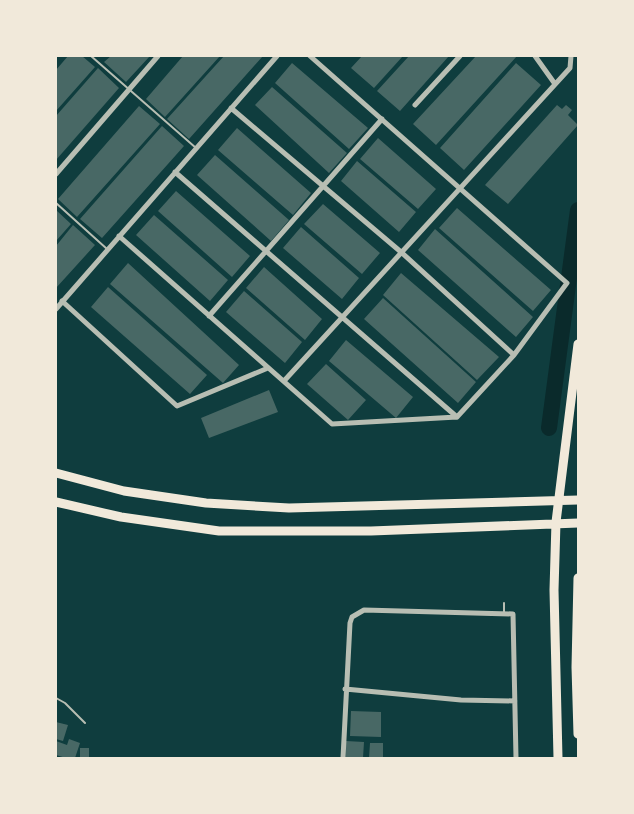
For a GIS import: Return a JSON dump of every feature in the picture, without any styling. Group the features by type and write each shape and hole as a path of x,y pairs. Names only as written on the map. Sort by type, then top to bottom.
{"highway":[{"path":"558,759 554,590 556,522 579,344"},
{"path":"56,473 124,491 218,504 290,508 579,501"},
{"path":"56,502 121,517 219,531 371,531 579,523"},
{"path":"579,578 576,666 579,734"}],"street":[{"path":"56,174 158,56"},
{"path":"56,309 277,56"},
{"path":"119,236 332,424 457,417 514,355 567,283 310,56"},
{"path":"415,105 460,56"},
{"path":"535,56 555,84"},
{"path":"284,381 570,68 571,56"},
{"path":"231,108 401,252 514,355"},
{"path":"209,316 382,119"},
{"path":"175,172 457,417"},
{"path":"62,301 177,406 268,368"},
{"path":"343,759 349,632 352,617 364,610 513,614 516,759"},
{"path":"345,689 461,700 515,701"}],"lane":[{"path":"91,56 196,148"},
{"path":"56,203 107,250"},
{"path":"504,603 504,614"},
{"path":"56,698 85,723"}],"building":[{"path":"68,56 82,56 95,67 56,111 56,70"},
{"path":"111,56 150,56 126,82 104,62"},
{"path":"183,56 220,56 165,117 146,99"},
{"path":"224,56 263,56 189,139 167,119"},
{"path":"362,56 403,56 374,88 351,68"},
{"path":"409,56 449,56 400,111 377,91"},
{"path":"476,56 517,56 436,145 413,124"},
{"path":"292,63 368,128 349,149 275,83"},
{"path":"516,63 541,85 464,170 440,148"},
{"path":"98,68 119,88 56,160 56,116"},
{"path":"272,87 347,153 329,173 255,105"},
{"path":"557,105 562,109 566,105 572,110 568,115 578,125 508,204 485,185"},
{"path":"139,106 160,124 77,217 58,199"},
{"path":"162,126 184,146 102,238 80,219"},
{"path":"237,128 311,193 293,215 218,150"},
{"path":"378,138 436,189 418,209 360,159"},
{"path":"215,155 289,220 271,241 197,175"},
{"path":"357,161 416,212 399,232 341,181"},
{"path":"176,191 250,256 232,277 158,211"},
{"path":"323,204 380,253 362,274 304,224"},
{"path":"457,208 551,290 533,311 439,228"},
{"path":"56,210 71,224 56,241"},
{"path":"154,215 228,280 210,301 136,235"},
{"path":"73,225 95,245 56,288 56,246"},
{"path":"301,227 359,278 342,299 283,248"},
{"path":"435,229 533,317 516,337 418,250"},
{"path":"128,263 239,365 223,383 110,284"},
{"path":"264,267 322,319 305,340 246,288"},
{"path":"401,273 499,357 477,380 383,295"},
{"path":"108,287 207,375 190,394 91,307"},
{"path":"244,291 302,342 285,363 226,312"},
{"path":"383,298 476,382 458,403 364,319"},
{"path":"346,340 413,397 396,418 329,361"},
{"path":"326,364 366,400 348,420 307,384"},
{"path":"269,390 278,412 209,438 201,418"},
{"path":"351,711 381,712 381,737 350,736"},
{"path":"56,722 68,725 63,741 56,739"},
{"path":"69,739 80,743 75,758 56,755 56,741 67,745"},
{"path":"346,741 364,742 363,758 346,758"},
{"path":"370,743 383,743 383,758 369,758"},
{"path":"80,748 89,748 89,758 80,758"}],"waterway":[{"path":"549,428 578,210"}]}
